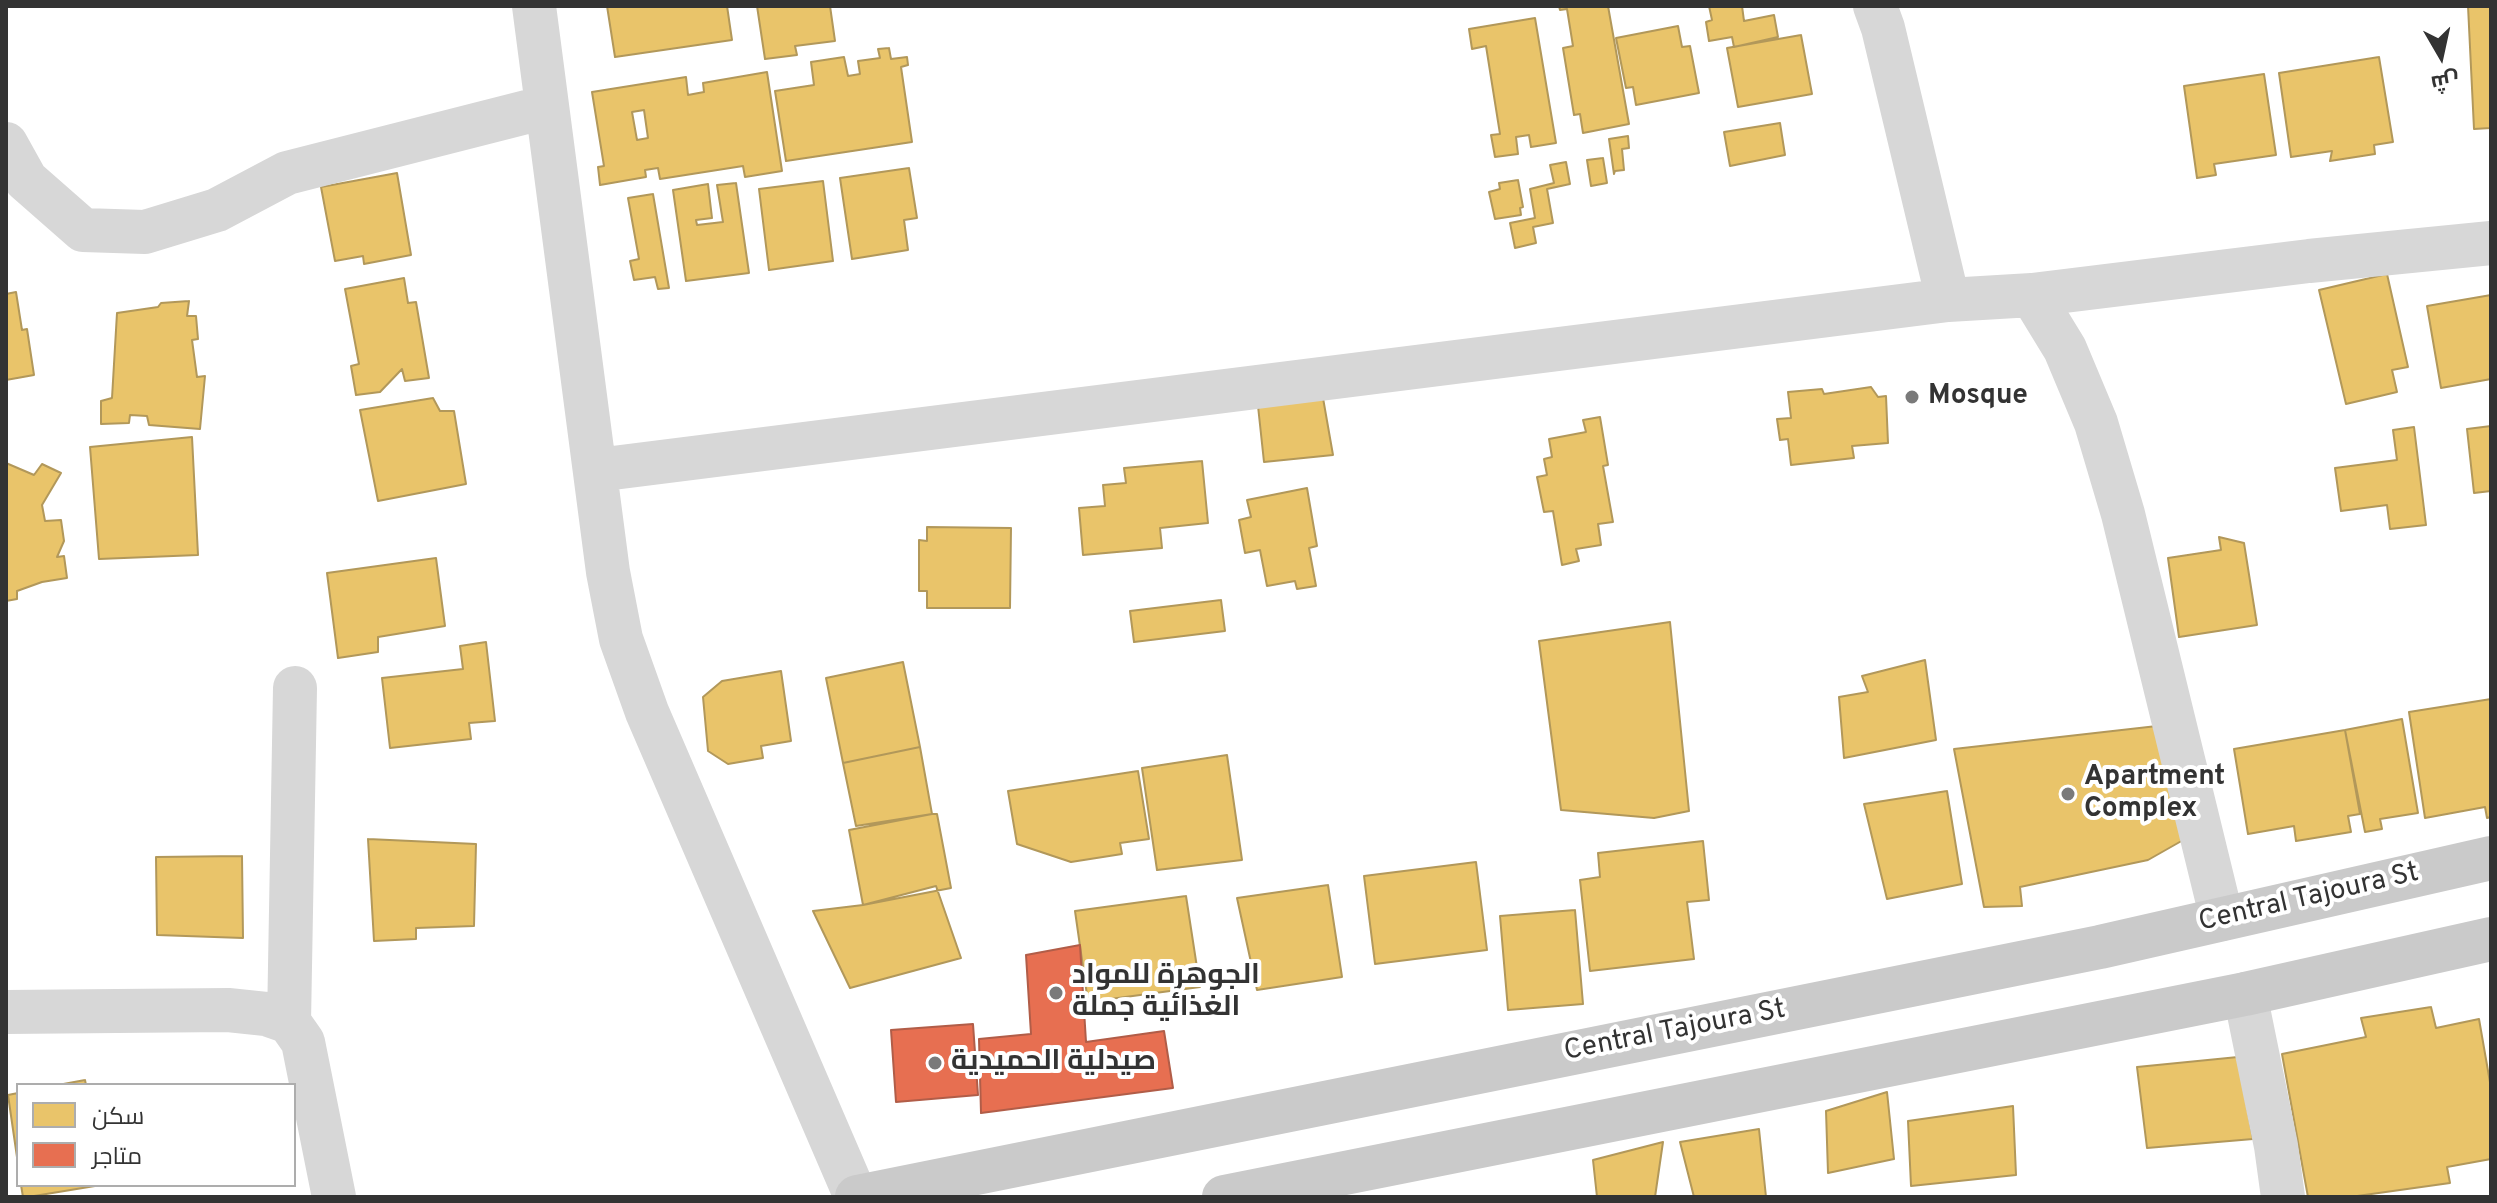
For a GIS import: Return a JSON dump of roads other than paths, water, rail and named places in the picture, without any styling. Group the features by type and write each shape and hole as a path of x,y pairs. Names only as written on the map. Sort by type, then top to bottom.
{"main road":[{"name":"Central Tajoura St","path":"856,1197 2084,950 2491,858"},
{"path":"1224,1197 2245,994 2491,939"}],"street":[{"path":"534,6 608,572 621,639 647,712 856,1197"},
{"path":"1875,6 1883,28 1948,300"},
{"path":"6,144 26,180 83,230 145,232 217,210 287,173 546,107"},
{"path":"597,470 1948,300 2032,295 2309,261 2491,243"},
{"path":"2032,295 2065,349 2096,423 2123,514 2222,919"},
{"path":"289,1022 295,688"},
{"path":"2245,994 2276,1146 2283,1197"},
{"path":"6,1012 228,1010 266,1014 289,1022 303,1042 334,1197"}],"place":[{"name":"Mosque","path":"1912,397"},
{"name":"Apartment Complex","path":"2068,794"},
{"name":"الجوهرة للمواد الغذائية جملة","path":"1056,993"},
{"name":"صيدلية الحميدية","path":"935,1063"}]}
